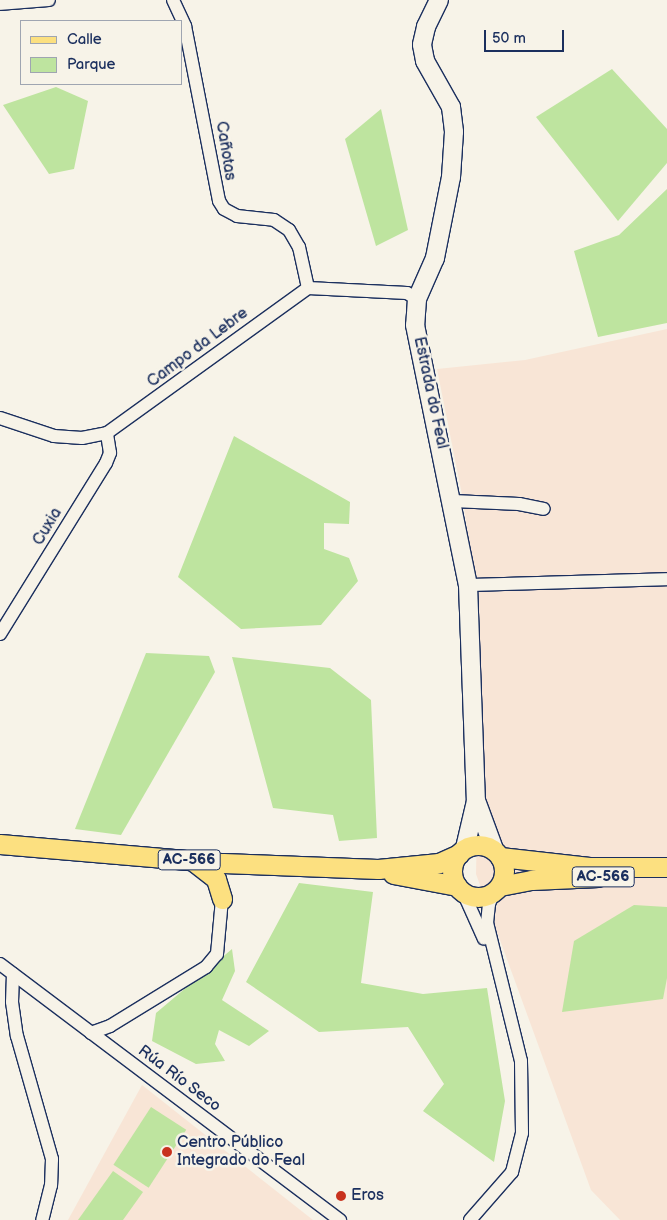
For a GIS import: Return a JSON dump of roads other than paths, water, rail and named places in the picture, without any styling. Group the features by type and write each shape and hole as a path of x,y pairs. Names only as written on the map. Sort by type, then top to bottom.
{"main road":[{"name":"Estrada do Feal","path":"439,0 426,27 422,45 425,61 451,107 454,132 451,177 435,258 417,299 415,325 453,501 468,584 476,801 462,851"},
{"name":"Estrada do Feal","path":"476,801 498,854"},
{"name":"AC-566","path":"0,844 223,863 378,869 439,862 462,851"},
{"path":"498,854 505,870 497,889 479,897 460,889 452,870 462,851 483,845 498,854 591,867 667,867"},
{"path":"192,860 216,879 222,899"},
{"path":"222,899 223,863"},
{"path":"222,899 228,880 252,864"},
{"name":"AC-566","path":"378,869 460,889"},
{"name":"AC-566","path":"497,889 563,878 667,876"}],"street":[{"path":"0,4 49,0"},
{"name":"Cañotas","path":"173,0 185,26 219,201 224,209 237,216 274,220 289,230 298,247 308,288"},
{"path":"308,288 407,293 417,299"},
{"name":"Campo da Lebre","path":"0,418 54,436 82,438 107,433 308,288"},
{"name":"Cuxia","path":"0,634 106,463 110,453 107,433"},
{"path":"453,501 519,504 544,509"},
{"path":"468,584 667,579"},
{"path":"460,889 504,983"},
{"path":"470,1220 512,1172 522,1132 522,1061 504,983 487,923 489,904 497,889"},
{"path":"91,1033 130,1014 206,967 217,954 222,899"},
{"name":"Rúa Río Seco","path":"0,964 340,1220"},
{"path":"13,974 12,1002 17,1036 52,1159 51,1185 42,1220"},
{"path":"110,1048 115,1031 130,1014"}],"place":[{"name":"Centro Público Integrado do Feal","path":"167,1152"},
{"name":"Eros","path":"341,1196"}]}
